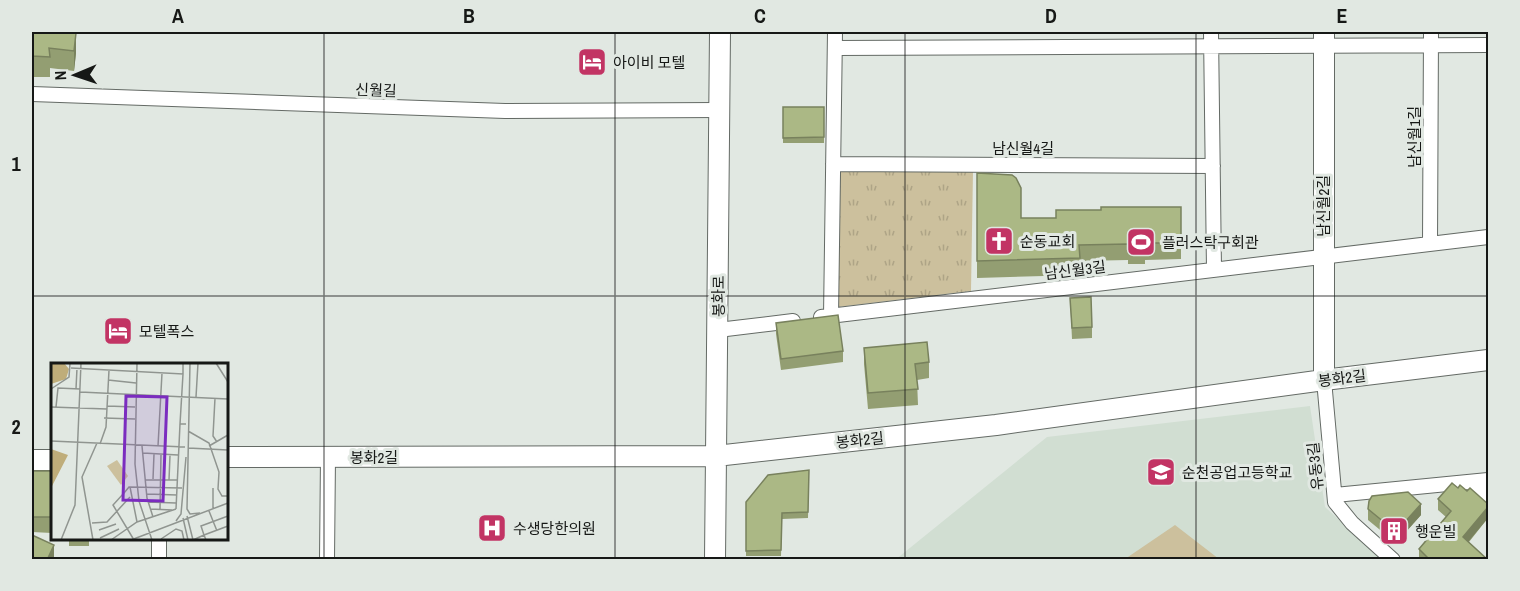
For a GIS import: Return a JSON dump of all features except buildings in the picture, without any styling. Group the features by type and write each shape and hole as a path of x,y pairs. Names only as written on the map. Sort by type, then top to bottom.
{"street":[{"name":"봉화로","path":"715,560 720,32"},
{"path":"831,316 836,32"},
{"path":"1211,32 1214,270"},
{"path":"835,48 1211,47 1324,38 1431,38 1488,45"},
{"name":"남신월2길","path":"1324,38 1324,380"},
{"name":"남신월1길","path":"1430,243 1431,38"},
{"name":"신월길","path":"32,94 505,111 719,110"},
{"name":"남신월4길","path":"833,164 1213,166"},
{"path":"1323,257 1488,237"},
{"name":"남신월3길","path":"717,330 1323,257"},
{"name":"봉화2길","path":"228,457 716,456 996,425 1488,360"},
{"name":"유동3길","path":"1324,380 1335,502 1352,524 1393,560"},
{"path":"327,560 328,457"},
{"path":"32,460 51,460"},
{"path":"1335,495 1488,480"},
{"path":"1470,482 1488,498"},
{"path":"159,540 159,560"}],"shaded area":[{"name":"순천공업고등학교","path":"1310,406 1325,507 1382,559 895,560 1047,437"}],"green space":[{"path":"839,170 973,171 971,291 838,307"},
{"path":"1175,525 1219,559 1125,559"}],"place":[{"name":"아이비 모텔","path":"592,62"},
{"name":"순동교회","path":"999,241"},
{"name":"플러스탁구회관","path":"1141,242"},
{"name":"모텔폭스","path":"118,331"},
{"name":"순천공업고등학교","path":"1161,472"},
{"name":"수생당한의원","path":"492,528"},
{"name":"행운빌","path":"1394,531"}]}
